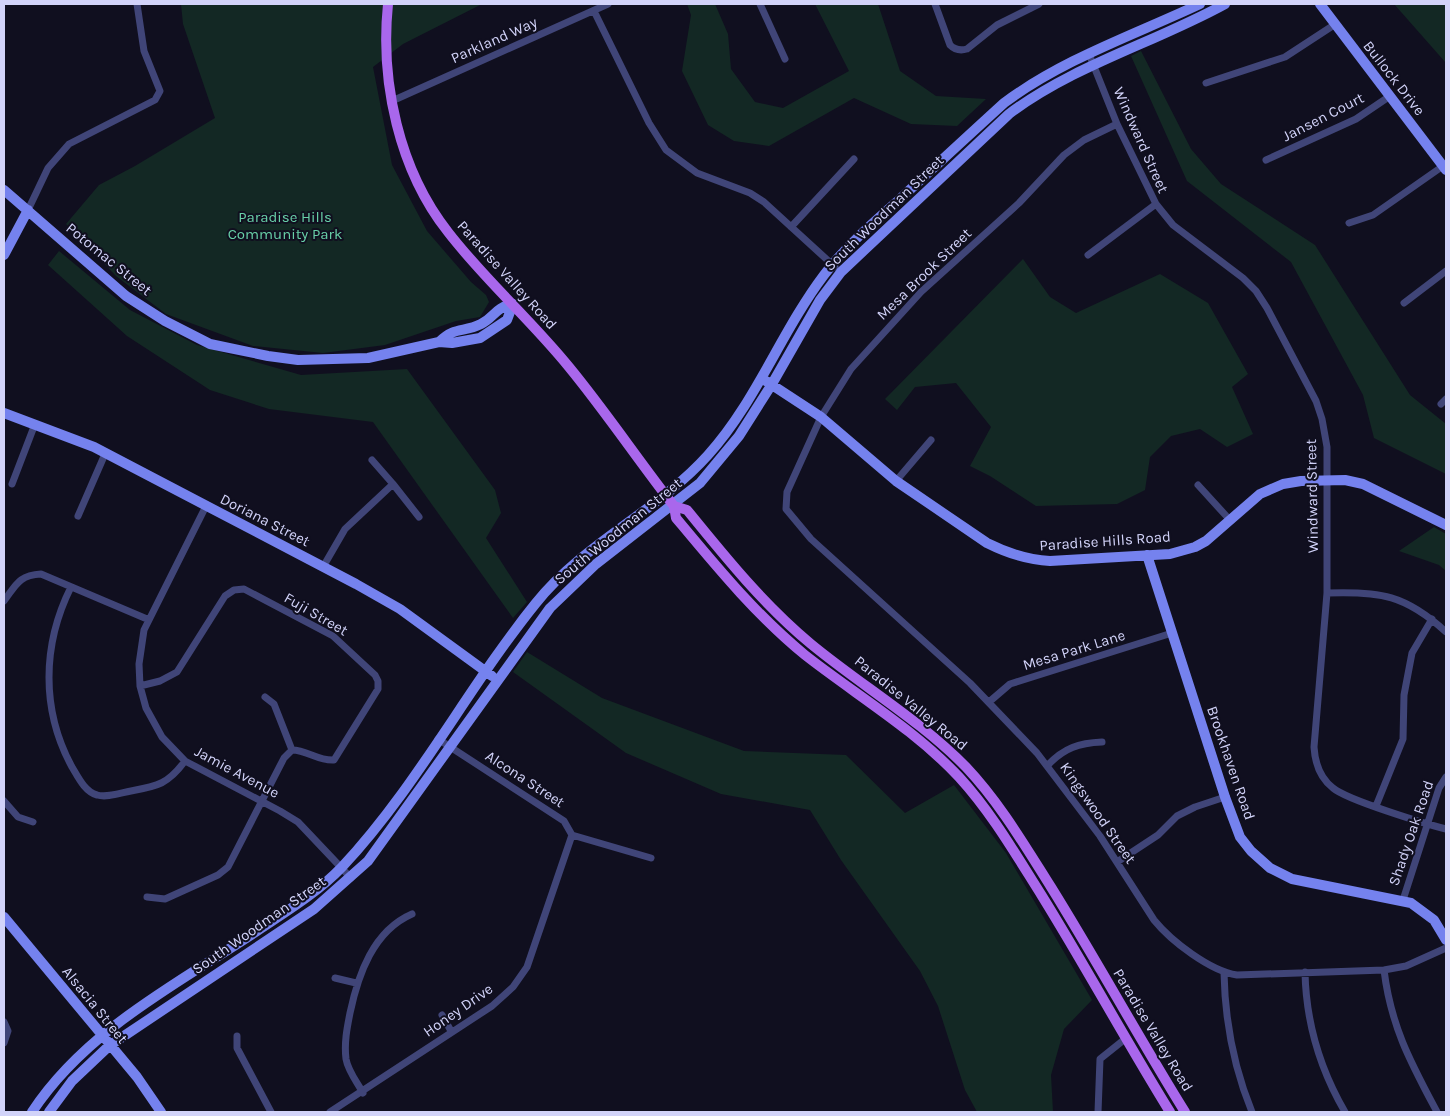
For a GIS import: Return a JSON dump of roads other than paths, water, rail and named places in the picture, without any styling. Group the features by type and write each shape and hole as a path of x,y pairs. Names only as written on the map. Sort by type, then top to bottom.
{"main road":[{"name":"Paradise Valley Road","path":"388,4 386,39 392,101 409,160 429,202 446,231 569,366 674,506 676,518 739,593 773,627 804,654 914,737 958,776 981,803 1002,832 1067,937 1125,1039 1170,1112"},
{"name":"South Woodman Street","path":"32,1112 45,1092 84,1049 303,900 341,868 385,815 537,601 581,558 665,494 694,470 711,452 761,377 812,292 833,264 864,232 1004,103 1044,76 1200,4"},
{"name":"South Woodman Street","path":"49,1112 72,1081 110,1046 314,909 351,878 382,842 538,622 572,585 674,506 718,464 739,436 772,384 820,300 841,272 1009,114 1051,86 1094,64 1226,4"},
{"name":"Bullock Drive","path":"1320,4 1445,168"},
{"name":"Potomac Street","path":"4,190 126,296 165,321 210,344 268,356 336,360 368,358 438,342 452,344 480,338 507,320 513,304 500,306 480,324 449,332 438,342"},
{"path":"4,256 28,210"},
{"name":"Paradise Hills Road","path":"761,377 821,418 896,481 987,543 1001,550 1032,560 1050,562 1170,554 1195,547 1206,541 1254,499 1275,487 1302,481 1346,480 1363,484 1446,525"},
{"name":"Doriana Street","path":"4,413 94,447 323,567 400,609 498,679"},
{"name":"Paradise Valley Road","path":"674,506 687,510 748,585 782,618 812,644 915,722 966,767 991,796 1012,825 1077,930 1185,1112"},
{"name":"Brookhaven Road","path":"1148,555 1225,797 1236,829 1245,844 1257,857 1277,872 1292,879 1403,900 1423,910 1434,920 1446,940"},
{"name":"Alsacia Street","path":"4,917 142,1083 161,1112"}],"street":[{"path":"28,210 48,168 69,144 155,100 160,91 144,51 137,4"},
{"name":"Parkland Way","path":"392,101 608,4"},
{"path":"760,4 784,59"},
{"path":"935,4 950,45 954,50 962,51 1021,7 1039,4"},
{"path":"594,11 649,123 666,150 697,173 750,193 764,202 841,272"},
{"path":"1206,83 1285,57 1334,24"},
{"name":"Windward Street","path":"1089,54 1117,124 1156,204 1173,225 1243,278 1262,299 1319,410 1326,438 1327,593 1314,747 1316,763 1324,780 1334,790 1446,829"},
{"name":"Jansen Court","path":"1266,160 1356,119 1390,96"},
{"name":"Mesa Brook Street","path":"786,509 787,492 821,418 850,369 921,292 1019,203 1064,155 1084,140 1117,124"},
{"path":"791,227 854,159"},
{"path":"1349,224 1373,215 1445,168"},
{"path":"1088,255 1156,204"},
{"path":"1404,303 1446,271"},
{"path":"12,484 34,424"},
{"path":"896,481 931,440"},
{"path":"78,516 105,454"},
{"path":"372,460 419,517"},
{"path":"323,567 346,529 393,484"},
{"path":"1198,485 1229,520"},
{"name":"Jamie Avenue","path":"206,506 148,620 139,652 140,686 146,708 156,728 169,746 185,761 261,800 298,822 351,878"},
{"name":"Kingswood Street","path":"786,509 810,539 989,702 1048,765 1117,862 1164,933 1224,973"},
{"path":"4,601 20,580 29,575 41,574 148,620"},
{"path":"71,588 56,623 50,651 48,679 56,732 78,778 89,792 104,796 159,785 172,777 185,761"},
{"name":"Fuji Street","path":"140,686 169,678 177,672 225,596 234,590 244,589 333,636 368,668 378,681 378,690 334,760 322,761 300,750 292,750"},
{"path":"1327,593 1363,592 1390,596 1409,604 1432,619 1446,632"},
{"path":"1376,806 1403,739 1404,695 1412,654 1432,619"},
{"name":"Mesa Park Lane","path":"989,702 1010,684 1172,633"},
{"path":"147,897 165,899 218,875 228,867 261,800 284,758 292,750 274,704 265,696"},
{"name":"Alcona Street","path":"438,739 564,821 572,835"},
{"path":"1048,765 1070,747 1083,743 1102,742"},
{"name":"Shady Oak Road","path":"1403,900 1439,788 1446,777"},
{"path":"1117,862 1158,835 1177,816 1195,806 1225,797"},
{"path":"4,801 18,816 33,822"},
{"path":"572,835 651,858"},
{"name":"Honey Drive","path":"330,1112 363,1093 451,1031 492,1006 513,986 526,966 572,835"},
{"path":"363,1093 350,1072 346,1060 345,1038 356,983 374,946 401,919 412,914"},
{"path":"1252,1112 1237,1069 1229,1034 1224,973 1236,975 1384,970 1406,966 1446,948"},
{"path":"1384,970 1388,1001 1396,1029 1437,1112"},
{"path":"1305,972 1306,997 1312,1035 1327,1076 1345,1112"},
{"path":"335,978 356,983"},
{"path":"442,1015 451,1031"},
{"path":"4,1022 8,1031 4,1043"},
{"path":"237,1036 237,1048 271,1112"},
{"path":"1098,1112 1100,1059 1125,1039"}],"park label":[{"name":"Paradise Hills Community Park","path":"285,226"}]}
